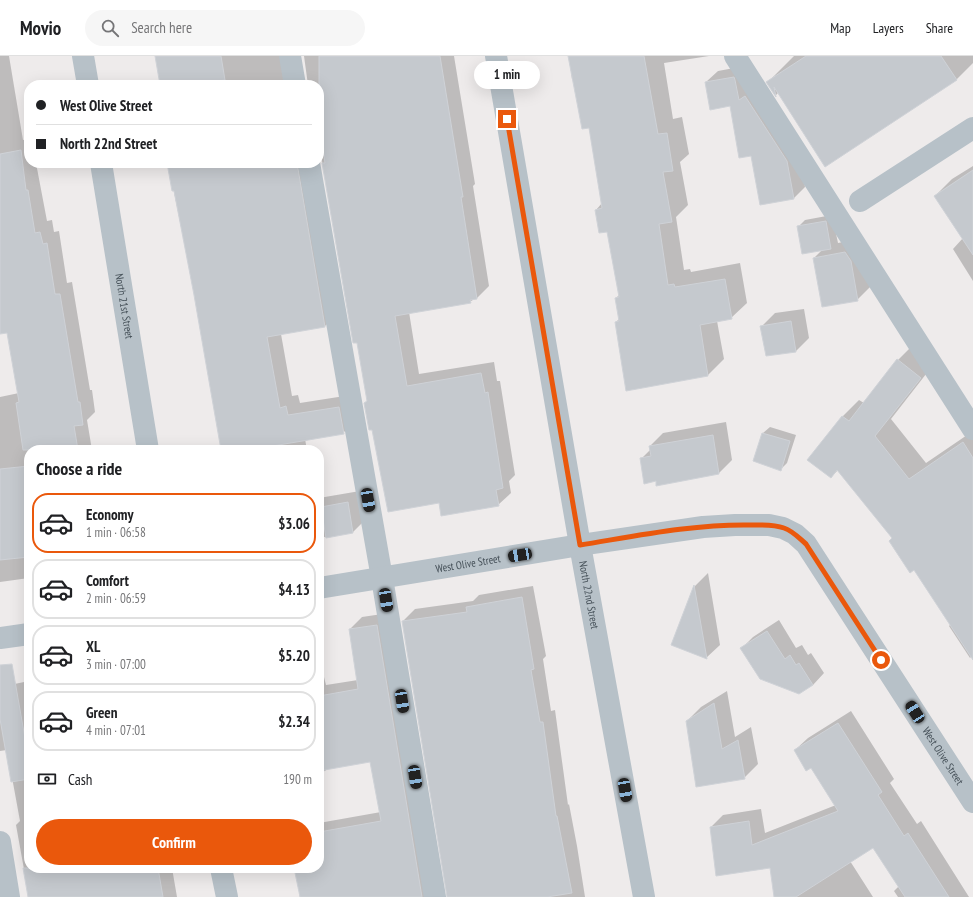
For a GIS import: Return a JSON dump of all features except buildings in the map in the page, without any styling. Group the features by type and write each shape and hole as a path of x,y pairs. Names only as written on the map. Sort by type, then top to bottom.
{"street":[{"path":"83,56 87,80"},
{"path":"290,56 295,80"},
{"name":"North 22nd Street","path":"496,56 580,545 644,897"},
{"path":"735,56 973,429"},
{"path":"860,200 973,128"},
{"name":"North 21st Street","path":"102,168 147,445"},
{"path":"310,168 382,578 435,897"},
{"name":"West Olive Street","path":"324,587 580,545 703,527 769,525 783,528 795,534 806,544 973,802"},
{"path":"0,638 24,635"},
{"path":"0,842 9,897"},
{"path":"222,873 227,897"}],"route":[{"path":"507,119 580,545 703,527 769,525 783,528 795,534 806,544 881,660"}]}
